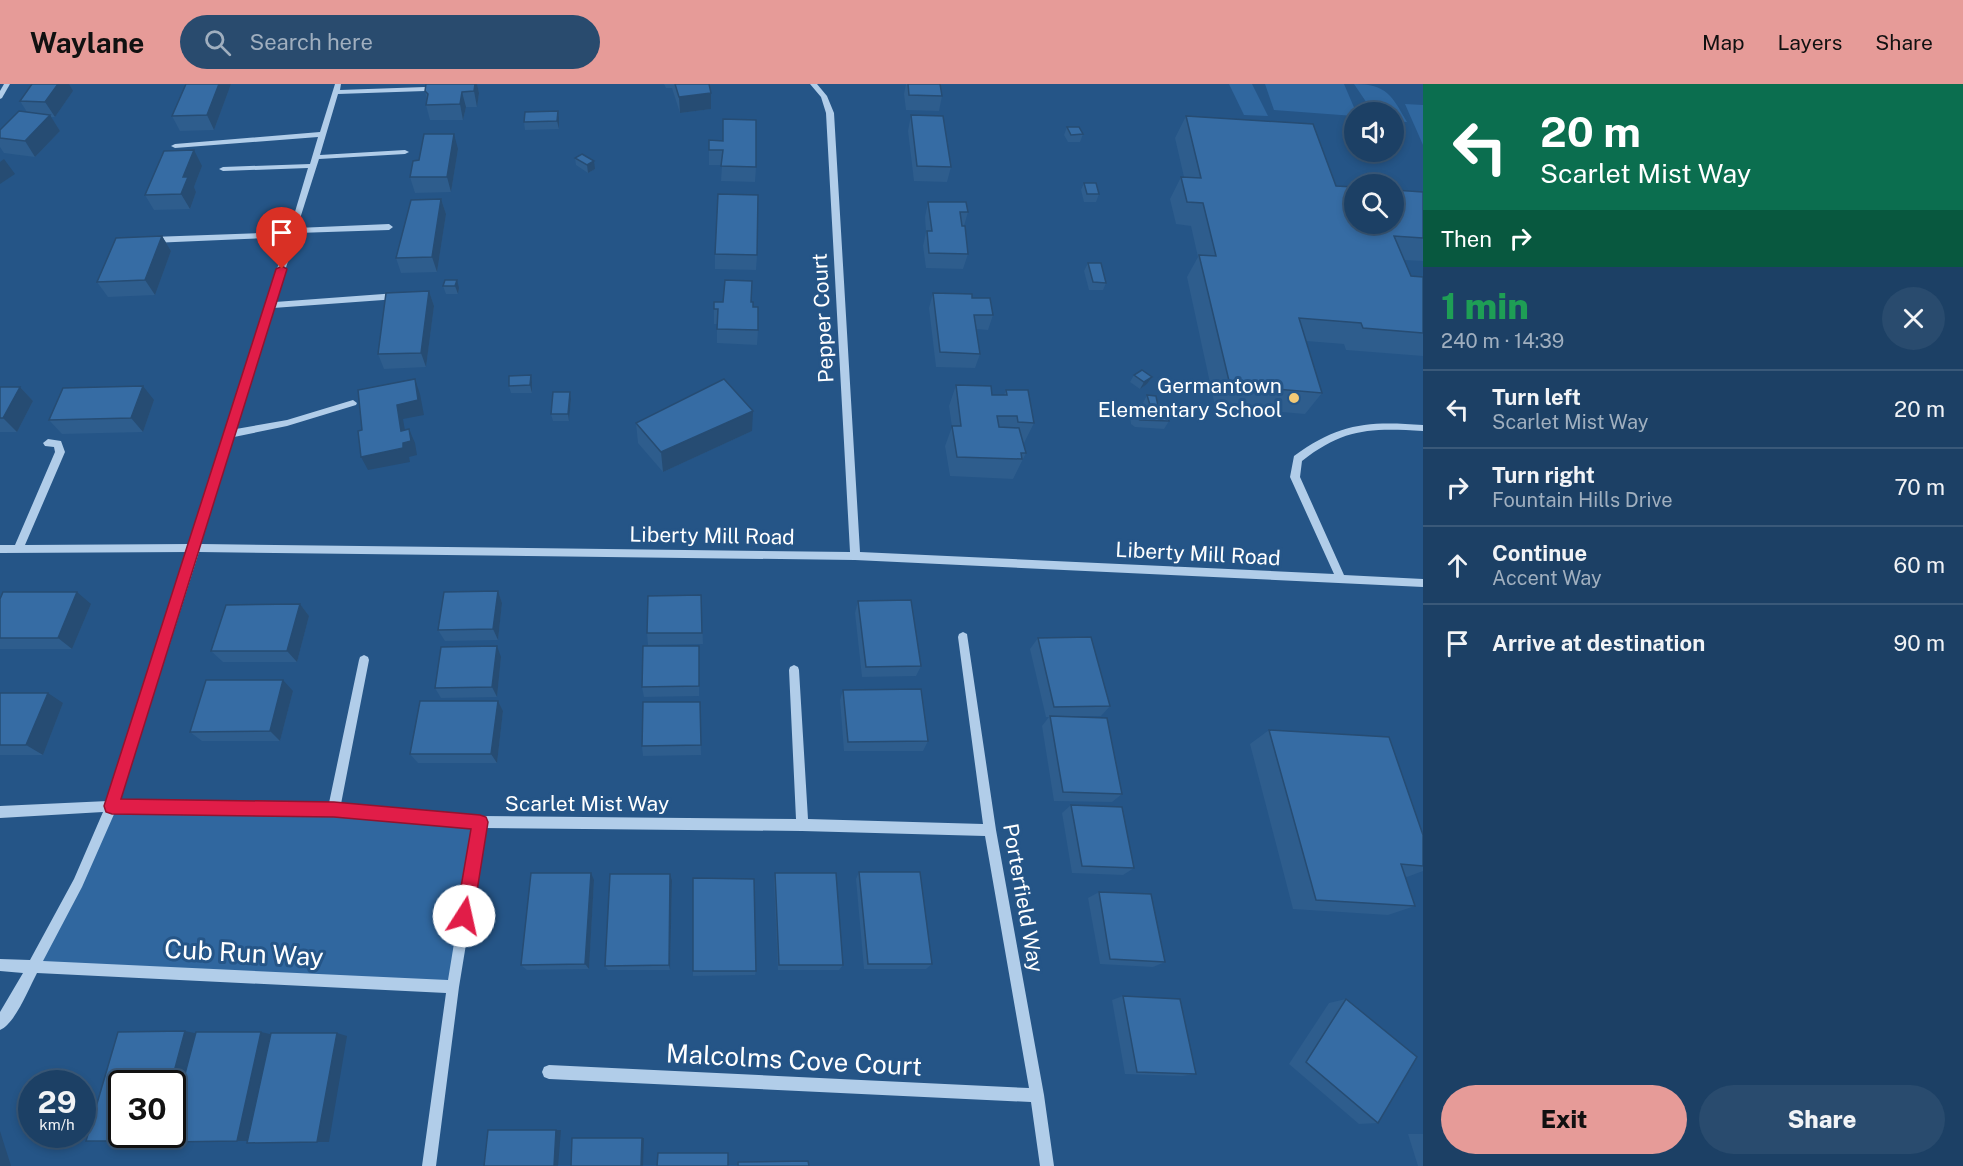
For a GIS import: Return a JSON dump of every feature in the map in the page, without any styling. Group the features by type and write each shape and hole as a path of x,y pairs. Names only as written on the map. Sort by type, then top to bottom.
{"street":[{"path":"0,97 7,84"},
{"name":"Pepper Court","path":"813,84 824,96 830,113 855,555"},
{"path":"0,1023 34,967 78,883 112,806 195,548 337,88 425,89"},
{"path":"175,146 323,134"},
{"path":"223,169 405,152"},
{"path":"152,240 389,226"},
{"path":"271,305 413,295"},
{"path":"230,434 287,423 353,403"},
{"path":"1341,579 1295,477 1298,459 1315,444 1346,429 1374,424 1423,428"},
{"path":"18,548 60,452 58,444 48,443"},
{"name":"Liberty Mill Road","path":"0,549 195,548 855,555 1423,583"},
{"name":"Porterfield Way","path":"963,637 990,830 1037,1095 1047,1166"},
{"path":"334,809 364,660"},
{"path":"794,670 802,825"},
{"name":"Scarlet Mist Way","path":"0,812 112,806 334,809 480,822 802,825 990,830"},
{"path":"429,1166 453,987 480,822"},
{"name":"Cub Run Way","path":"0,965 453,987"},
{"name":"Malcolms Cove Court","path":"549,1072 1037,1095"}],"shaded area":[{"path":"1229,84 1252,84 1268,116 1244,115"},
{"path":"1265,84 1344,84 1352,102 1344,102 1344,115 1274,110"},
{"path":"1354,84 1381,89 1394,102 1366,102"},
{"path":"1405,104 1423,105 1423,145"},
{"path":"112,806 334,809 480,822 453,987 34,967"}],"building":[{"path":"32,84 58,84 45,102 20,101"},
{"path":"186,84 219,84 207,115 172,116"},
{"path":"426,84 475,84 474,91 462,92 460,104 426,105 428,94 425,91"},
{"path":"675,84 709,84 711,93 679,97"},
{"path":"908,84 940,84 942,96 909,95"},
{"path":"19,111 50,115 25,141 0,138 0,130"},
{"path":"558,111 557,121 524,122 525,112"},
{"path":"911,115 943,116 951,167 917,166"},
{"path":"1186,116 1313,124 1336,186 1344,186 1344,234 1404,234 1404,191 1423,192 1423,238 1394,236 1411,276 1423,277 1423,333 1363,328 1361,323 1299,318 1322,393 1230,385 1199,255 1216,256 1203,203 1187,202 1181,177 1201,178"},
{"path":"723,119 756,120 756,167 721,166 723,150 709,150 709,140 723,141"},
{"path":"1067,127 1079,127 1083,134 1071,135"},
{"path":"424,134 454,134 447,177 410,177 413,161 419,160"},
{"path":"194,150 183,177 188,177 181,194 145,195 164,151"},
{"path":"582,154 594,161 587,165 575,158"},
{"path":"1084,183 1096,183 1099,194 1087,194"},
{"path":"718,194 758,195 757,255 715,254"},
{"path":"441,199 432,257 396,258 411,200"},
{"path":"928,202 966,202 968,212 960,212 962,226 965,226 968,254 929,253 927,231 932,231"},
{"path":"162,236 145,280 97,282 116,238"},
{"path":"1088,263 1101,263 1106,283 1093,282"},
{"path":"445,280 457,280 455,286 443,286"},
{"path":"725,280 752,281 751,302 753,302 753,307 758,307 758,330 717,329 718,309 714,309 714,302 723,302"},
{"path":"429,291 421,353 378,354 386,293"},
{"path":"933,293 972,294 972,298 990,298 993,315 974,315 980,354 940,352"},
{"path":"1142,370 1152,377 1144,382 1134,375"},
{"path":"531,375 530,385 509,386 509,376"},
{"path":"415,379 418,400 397,405 401,431 409,429 411,441 403,443 403,448 361,457 358,431 362,430 358,390"},
{"path":"724,379 753,411 661,452 636,423"},
{"path":"956,385 991,386 992,395 1007,395 1006,390 1028,390 1034,423 1018,422 1017,416 997,416 999,427 1019,428 1026,453 1021,453 1022,459 957,457 952,426 961,426"},
{"path":"143,386 131,418 49,420 63,388"},
{"path":"0,387 20,387 3,418 0,418"},
{"path":"553,392 570,392 568,414 551,414"},
{"path":"1147,395 1156,396 1158,406 1150,405"},
{"path":"1134,408 1166,410 1169,421 1140,420 1135,417"},
{"path":"498,591 493,629 438,630 444,592"},
{"path":"3,592 77,592 58,638 0,638 0,599"},
{"path":"701,595 702,633 647,633 648,596"},
{"path":"911,600 921,666 866,667 858,601"},
{"path":"300,604 287,651 211,651 226,605"},
{"path":"1091,637 1110,706 1054,707 1038,638"},
{"path":"497,646 492,687 435,688 441,647"},
{"path":"643,646 699,646 699,686 642,687"},
{"path":"206,680 283,680 270,731 190,732"},
{"path":"921,689 928,741 848,742 843,690"},
{"path":"0,693 48,693 26,745 0,745"},
{"path":"420,701 498,701 491,754 410,754"},
{"path":"643,702 700,702 701,745 642,746"},
{"path":"1050,716 1107,718 1122,794 1063,792"},
{"path":"1269,730 1389,737 1423,835 1423,866 1401,864 1415,906 1316,900"},
{"path":"1071,805 1122,807 1134,868 1082,866"},
{"path":"859,872 920,872 932,964 868,964"},
{"path":"531,873 591,873 585,964 521,965"},
{"path":"775,873 836,873 843,965 779,965"},
{"path":"610,874 670,874 669,965 605,966"},
{"path":"693,878 754,879 756,971 693,971"},
{"path":"1099,892 1151,894 1165,962 1110,959"},
{"path":"1123,996 1180,999 1196,1074 1137,1072"},
{"path":"1346,999 1417,1057 1378,1123 1306,1062"},
{"path":"185,1031 174,1070 108,1070 108,1141 96,1141 96,1107 118,1032"},
{"path":"196,1032 261,1032 237,1141 186,1142 186,1070"},
{"path":"271,1033 337,1033 317,1142 247,1143"},
{"path":"488,1130 556,1130 554,1166 484,1166"},
{"path":"572,1138 642,1138 641,1166 571,1166"},
{"path":"658,1153 728,1153 728,1166 657,1166"},
{"path":"808,1161 809,1166 738,1166 738,1162"}],"place":[{"name":"Germantown Elementary School","path":"1294,398"}],"route":[{"path":"282,269 112,806 334,809 480,822 464,916"}]}
